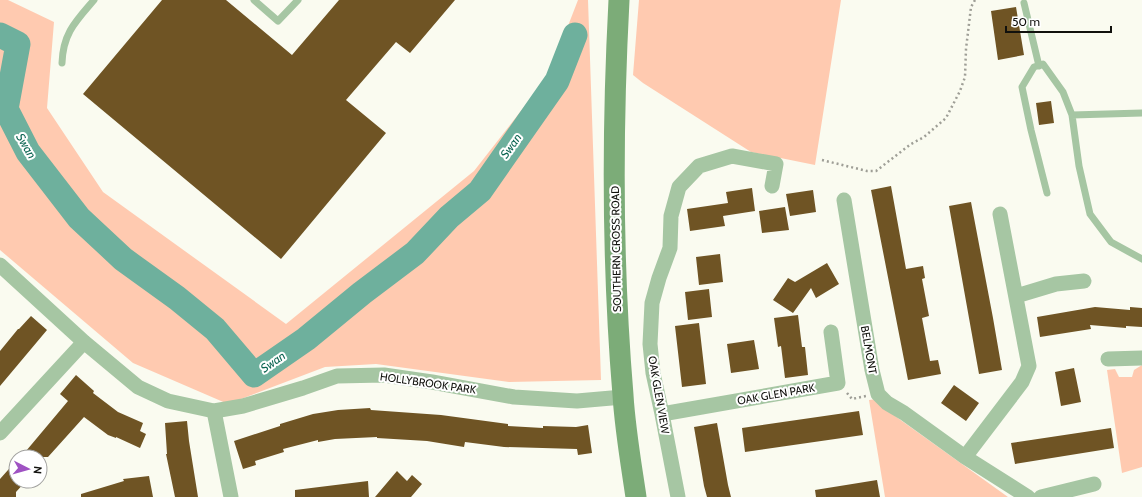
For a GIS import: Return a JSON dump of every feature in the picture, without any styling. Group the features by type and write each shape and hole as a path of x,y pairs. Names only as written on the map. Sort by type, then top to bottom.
{"main road":[{"name":"SOUTHERN CROSS ROAD","path":"619,0 615,71 614,137 616,288 623,397 636,497"}],"street":[{"name":"OAK GLEN VIEW","path":"678,497 653,373 650,344 652,303 670,248 671,216 679,187 699,166 732,156 776,164 772,186"},
{"name":"BELMONT","path":"844,200 872,370 878,394"},
{"path":"965,457 1022,382 1029,366 1000,214"},
{"name":"HOLLYBROOK PARK","path":"0,265 84,342 138,387 168,401 214,411 243,406 337,376 384,376 432,382 514,397 577,401 623,397"},
{"path":"1016,296 1056,284 1084,281"},
{"path":"831,332 838,383"},
{"path":"0,433 84,342"},
{"path":"1108,359 1142,358"},
{"name":"OAK GLEN PARK","path":"662,414 838,383"},
{"path":"878,394 888,403 965,457 1028,497"},
{"path":"214,411 231,497"},
{"path":"1041,497 1094,484"}],"lane":[{"path":"62,63 62,52 71,28 94,0"},
{"path":"254,0 278,21 298,0"},
{"path":"1024,3 1039,66"},
{"path":"1047,193 1022,87 1034,67 1043,64 1063,92 1072,115 1079,166 1090,214 1111,242 1142,259"},
{"path":"1072,115 1142,113"}],"path":[{"path":"822,160 867,171 876,171 911,144 924,137 946,118 960,91 965,77 969,19 971,6 975,0"},
{"path":"838,383 852,399 878,394"}],"shaded area":[{"path":"0,0 8,0 54,22 47,108 103,192 286,324 474,171 549,75 578,0 588,0 601,380 509,382 376,364 325,367 228,404 133,363 0,250"},
{"path":"639,0 841,0 815,165 751,152 643,83 633,75"},
{"path":"1142,365 1142,467 1122,473 1107,370 1115,369 1119,377 1132,377 1134,370"},
{"path":"878,399 888,411 1008,497 885,497 869,400"}],"building":[{"path":"162,0 226,0 292,55 339,0 455,0 410,53 396,42 346,100 386,133 281,259 83,94"},
{"path":"1016,7 1024,55 998,60 991,11"},
{"path":"1051,101 1054,123 1039,125 1036,103"},
{"path":"891,186 906,269 923,266 925,278 922,279 929,316 922,318 930,361 938,360 941,374 908,380 871,190"},
{"path":"752,188 755,211 723,216 725,226 690,231 687,209 728,203 726,192"},
{"path":"813,190 816,212 790,216 786,194"},
{"path":"971,202 1002,370 979,374 949,206"},
{"path":"785,207 789,230 762,233 759,211"},
{"path":"720,254 723,282 699,285 696,257"},
{"path":"827,263 839,284 816,298 811,288 793,313 773,300 788,278 795,282"},
{"path":"709,289 712,317 688,320 685,292"},
{"path":"1095,307 1130,310 1130,307 1142,308 1142,327 1126,326 1126,328 1090,325 1091,329 1040,337 1037,317"},
{"path":"798,315 802,347 805,347 808,375 785,378 781,346 778,347 774,318"},
{"path":"31,316 47,330 0,386 0,351"},
{"path":"699,323 706,384 682,387 675,326"},
{"path":"754,340 759,369 731,373 727,344"},
{"path":"1074,368 1081,402 1061,406 1055,372"},
{"path":"76,375 94,391 93,393 118,412 143,423 140,431 146,434 140,448 108,435 84,417 48,457 48,449 28,449 68,401 60,394"},
{"path":"954,385 979,403 966,421 941,403"},
{"path":"370,408 371,410 441,415 508,424 508,426 543,428 543,426 576,427 588,425 592,453 578,455 577,449 504,447 465,442 464,447 427,441 377,437 335,439 318,442 318,440 283,449 284,452 255,461 256,465 243,469 234,441 280,426 280,424 313,414 338,410"},
{"path":"859,411 863,435 745,452 742,428"},
{"path":"187,421 198,497 175,497 166,454 165,423"},
{"path":"717,423 731,497 707,497 704,486 694,427"},
{"path":"1111,428 1114,448 1015,464 1011,443"},
{"path":"8,470 8,489 19,489 16,492 16,497 0,497 0,479"},
{"path":"397,471 407,481 412,475 422,484 411,497 375,497"},
{"path":"149,476 153,497 81,497 81,494 124,481 123,479"},
{"path":"877,480 880,497 816,497 815,490"},
{"path":"368,481 369,497 295,497 295,490"}],"waterway":[{"name":"Swan","path":"0,35 18,44 6,109 28,152 79,218 123,259 177,298 215,329 254,375 306,339 362,293 415,253 449,217 480,191 557,81 575,35"}]}
